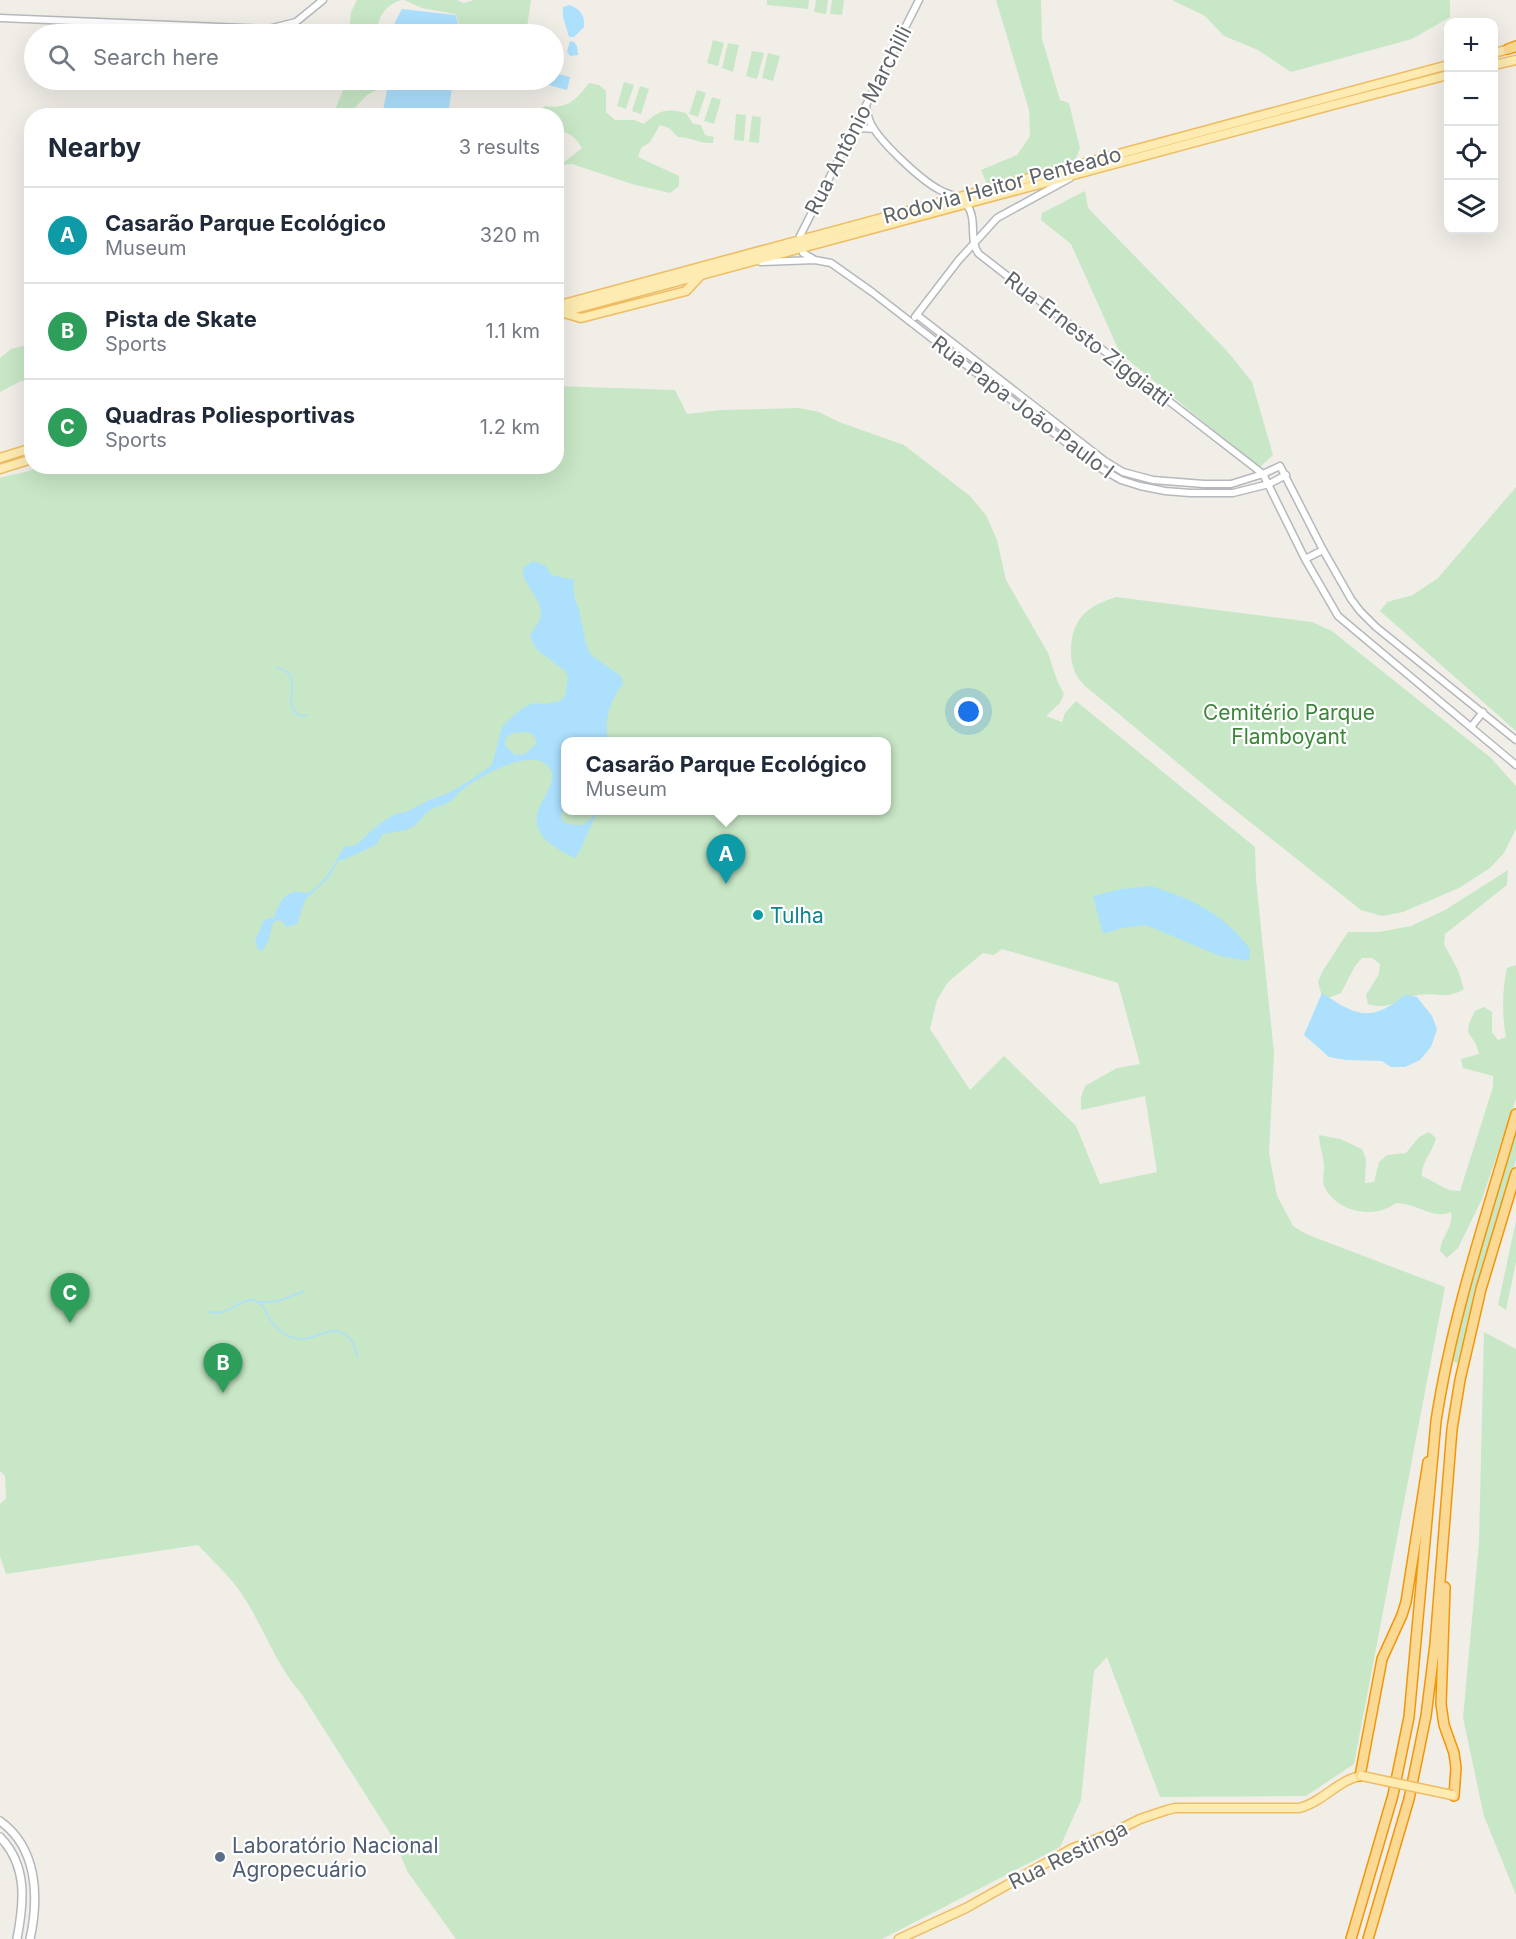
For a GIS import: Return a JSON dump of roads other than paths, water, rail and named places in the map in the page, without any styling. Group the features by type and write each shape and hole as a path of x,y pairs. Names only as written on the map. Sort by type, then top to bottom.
{"highway":[{"path":"1361,1776 1382,1659 1406,1602 1448,1356 1516,1114"},
{"path":"1368,1939 1409,1799 1421,1747 1435,1644 1452,1430 1464,1360 1481,1289 1516,1173"},
{"path":"1351,1939 1393,1795 1409,1717 1436,1421"},
{"path":"1446,1507 1445,1618 1441,1704 1454,1753 1453,1795"}],"main road":[{"path":"1498,52 1514,48"},
{"path":"1498,64 1516,60"},
{"name":"Rodovia Heitor Penteado","path":"564,312 751,262 958,197 1444,66"},
{"name":"Rodovia Heitor Penteado","path":"564,304 967,205 1081,172 1444,76"},
{"path":"0,458 24,450"},
{"path":"0,469 24,462"},
{"path":"1361,1776 1453,1795"},
{"name":"Rua Restinga","path":"899,1939 966,1908 1071,1849 1140,1819 1175,1808 1299,1808 1311,1805 1348,1780 1361,1776"},
{"path":"0,1821 22,1845 32,1868 34,1898 30,1939"},
{"path":"0,1837 16,1859 22,1882 23,1899 17,1939"}],"street":[{"path":"288,24 296,22 323,0"},
{"name":"Rua Antônio Marchilli","path":"800,245 807,221 920,0"},
{"path":"0,18 146,24"},
{"path":"866,106 874,129 889,147 931,185 958,197 967,205 973,221 974,243"},
{"path":"852,133 863,128 874,129"},
{"path":"911,322 966,252 997,218 1081,172"},
{"name":"Rua Ernesto Ziggiatti","path":"974,243 979,254 1263,474 1305,559 1338,616 1516,765"},
{"name":"Rua Papa João Paulo I","path":"800,245 803,253 815,260"},
{"name":"Rua Papa João Paulo I","path":"751,262 826,261 846,273 911,322 1095,465 1121,480 1165,491 1233,493 1269,484 1286,475 1280,466 1231,484 1204,484 1153,480 1123,472 1105,461 917,315"},
{"path":"1286,475 1323,550 1351,599 1368,621 1516,740"},
{"path":"1305,559 1323,550"},
{"path":"1471,727 1483,712"}],"water":[{"path":"570,5 580,11 584,19 584,27 574,37 569,37 563,17 563,7"},
{"path":"402,9 455,15 458,24 395,24"},
{"path":"570,41 577,46 578,55 570,56 567,52"},
{"path":"564,76 570,77 567,90 564,89"},
{"path":"387,90 452,90 449,108 383,108"},
{"path":"533,561 546,566 551,575 575,580 573,584 575,600 591,655 621,676 623,684 609,711 608,737 561,737 561,816 563,822 583,825 593,815 596,815 575,858 551,845 540,832 537,820 539,808 550,786 552,776 548,766 540,761 518,762 493,771 471,783 451,801 429,811 410,828 383,834 376,845 339,860 328,878 305,900 297,924 286,927 282,921 277,920 273,923 268,942 262,951 258,949 255,941 264,920 275,917 279,905 287,895 295,892 308,893 313,890 331,870 344,847 356,845 378,825 395,814 406,812 451,792 475,777 492,765 502,727 513,716 524,707 534,703 545,704 560,701 565,696 568,677 565,671 536,649 530,637 540,619 541,612 537,599 523,575 523,568","holes":["513,733 531,733 536,739 536,744 525,754 515,755 505,745 506,738"]},
{"path":"1151,886 1193,902 1218,917 1240,936 1250,949 1249,961 1220,956 1146,925 1122,928 1103,934 1093,896 1121,889"},
{"path":"1322,993 1345,1007 1364,1013 1382,1010 1405,995 1417,997 1432,1016 1437,1029 1431,1047 1420,1060 1405,1067 1391,1067 1382,1061 1329,1057 1304,1035"}],"waterway":[{"path":"276,668 286,671 291,676 294,710 300,716 307,715"},
{"path":"260,1302 279,1301 304,1291"},
{"path":"208,1312 222,1312 252,1300 262,1306 273,1324 286,1335 301,1339 330,1331 340,1332 351,1340 357,1357"}],"place":[{"name":"Casarão Parque Ecológico","path":"726,884"},
{"name":"Tulha","path":"758,915"},
{"name":"Quadras Poliesportivas","path":"70,1323"},
{"name":"Pista de Skate","path":"223,1393"},
{"name":"Laboratório Nacional Agropecuário","path":"220,1857"}],"park label":[{"name":"Cemitério Parque Flamboyant","path":"1289,724"}]}
